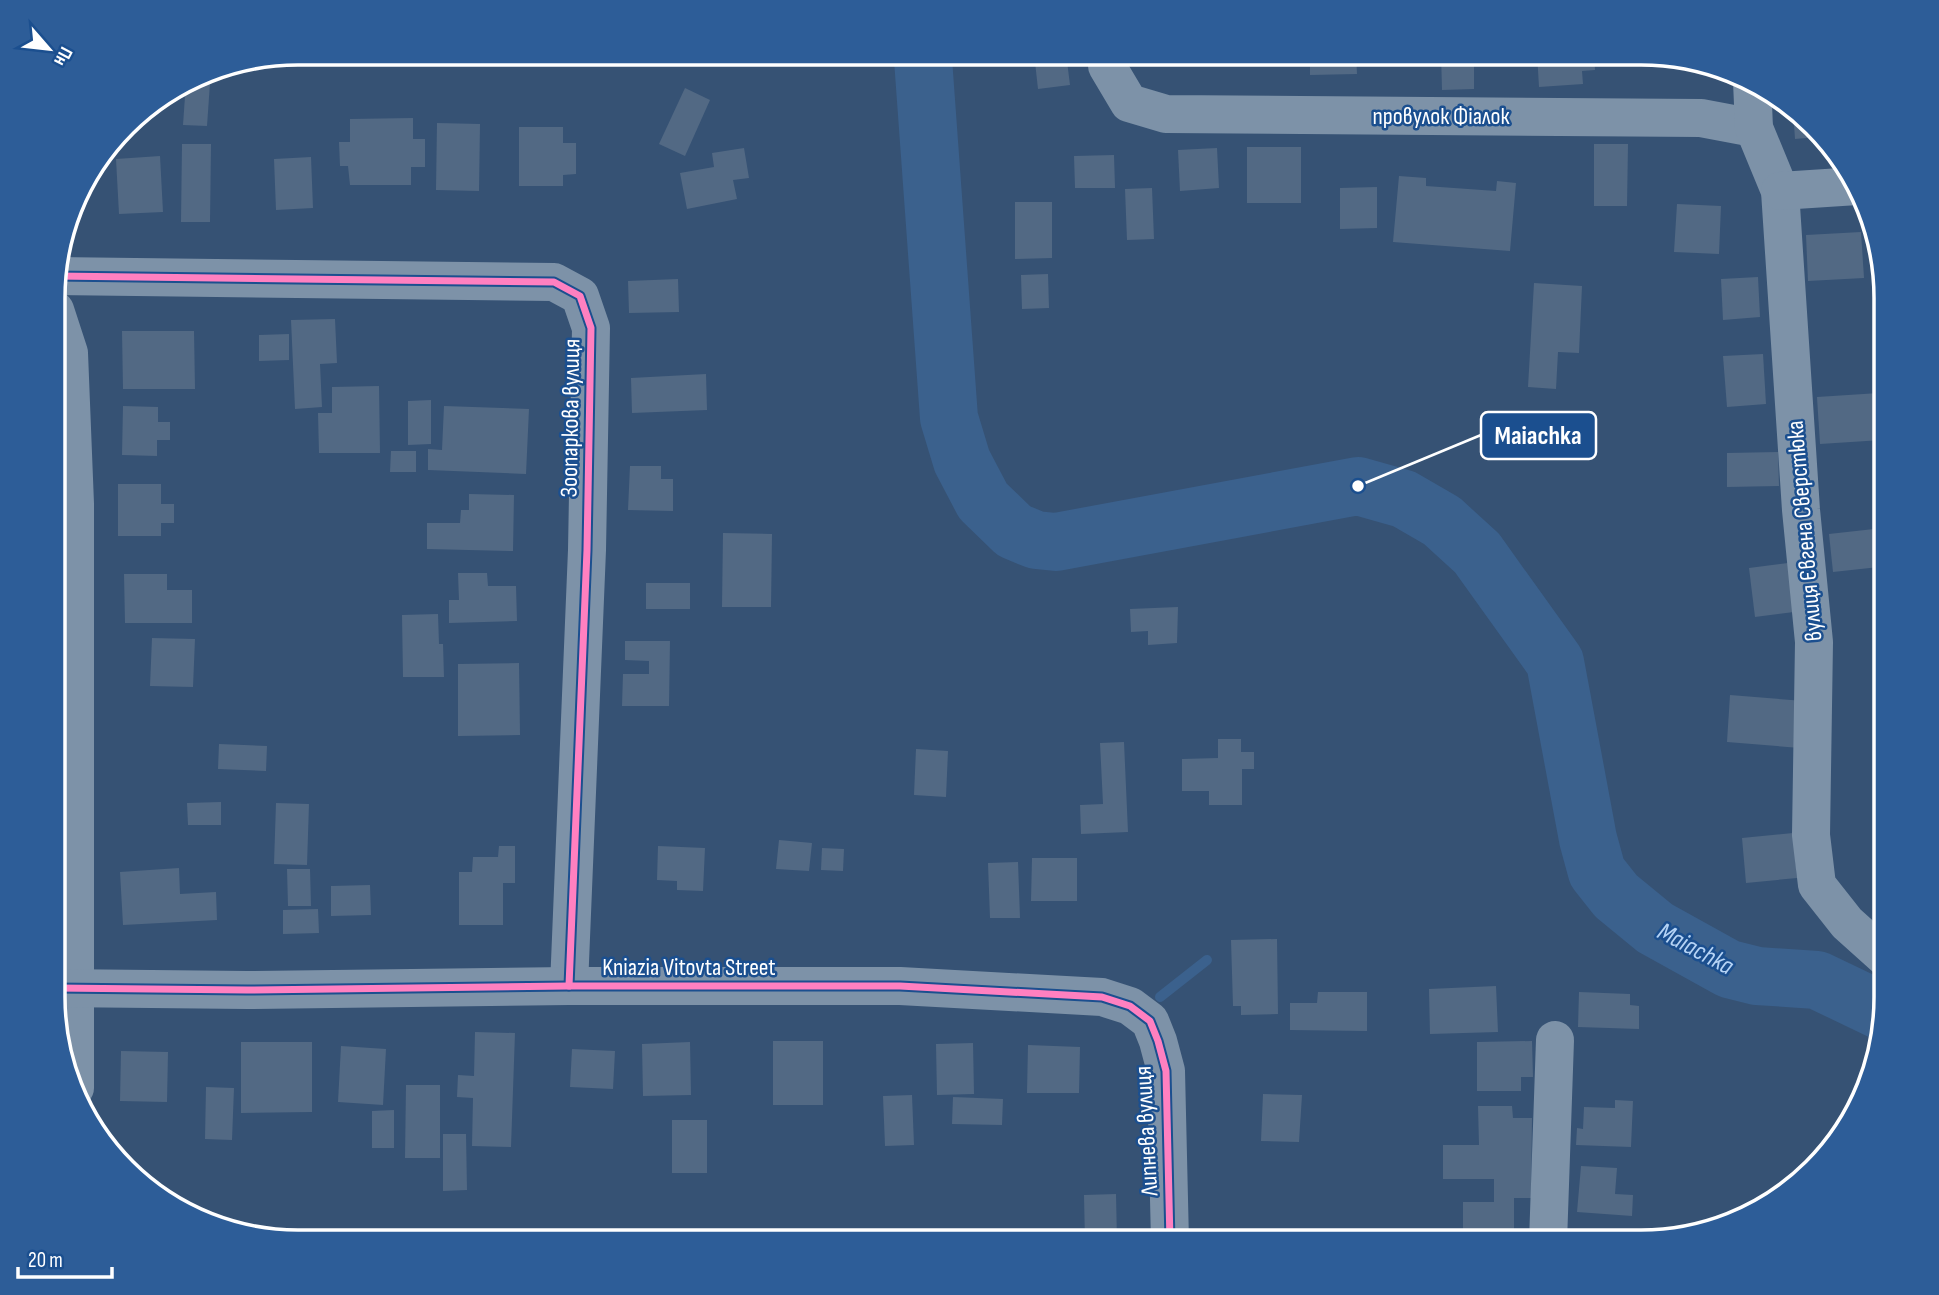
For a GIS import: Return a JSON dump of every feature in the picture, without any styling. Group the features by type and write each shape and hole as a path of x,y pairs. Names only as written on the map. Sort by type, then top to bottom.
{"street":[{"name":"провулок Фіалок","path":"1107,65 1129,103 1166,114 1701,118 1754,128"},
{"name":"вулиця Євгена Сверстюка","path":"1753,94 1754,128 1780,191 1801,510 1814,642 1811,835 1817,885 1847,923 1874,947"},
{"path":"1780,191 1846,187"},
{"name":"Зоопаркова вулиця","path":"66,276 554,282 580,296 592,328 587,550 569,986"},
{"path":"65,341 69,353 75,504 73,726 65,988 71,1052"},
{"name":"Kniazia Vitovta Street","path":"65,988 247,990 900,986 1102,997 1130,1006 1150,1021"},
{"name":"Липнева вулиця","path":"1150,1021 1166,1071 1170,1230"},
{"path":"1548,1230 1555,1040"}],"building":[{"path":"1035,65 1068,65 1070,85 1038,89"},
{"path":"1310,65 1357,65 1357,74 1310,75"},
{"path":"1441,65 1474,65 1474,89 1442,90"},
{"path":"1538,65 1595,65 1595,70 1582,71 1583,84 1539,87"},
{"path":"210,83 207,126 183,125 185,94"},
{"path":"685,88 710,100 685,156 659,144"},
{"path":"413,118 413,139 425,139 425,167 411,167 411,185 350,185 348,166 340,166 339,142 350,142 350,119"},
{"path":"1794,122 1810,138 1795,139"},
{"path":"437,123 480,124 479,191 436,190"},
{"path":"519,127 563,127 563,143 576,143 576,174 563,175 563,186 519,186"},
{"path":"182,144 211,144 210,222 181,222"},
{"path":"1594,144 1628,144 1627,206 1594,206"},
{"path":"1247,147 1301,147 1301,203 1247,203"},
{"path":"744,148 749,178 733,180 737,199 687,209 680,173 714,167 712,153"},
{"path":"1217,148 1219,188 1180,191 1178,150"},
{"path":"1114,155 1115,188 1075,188 1074,156"},
{"path":"160,156 163,212 119,214 116,159"},
{"path":"311,157 313,208 276,210 274,159"},
{"path":"1399,176 1426,178 1426,186 1496,191 1497,181 1516,183 1510,251 1393,242"},
{"path":"1377,187 1377,228 1340,229 1340,188"},
{"path":"1152,188 1154,239 1127,240 1125,189"},
{"path":"1015,202 1052,202 1052,258 1015,259"},
{"path":"1677,204 1721,206 1719,254 1674,252"},
{"path":"1861,232 1864,278 1808,281 1806,235"},
{"path":"1048,274 1049,308 1022,309 1021,275"},
{"path":"1758,277 1760,317 1723,320 1721,279"},
{"path":"678,279 679,312 629,313 628,281"},
{"path":"1534,283 1582,286 1579,353 1558,352 1556,389 1528,387"},
{"path":"335,319 337,363 320,364 322,407 295,409 291,320"},
{"path":"122,331 194,331 195,389 123,389"},
{"path":"289,334 289,360 259,361 259,335"},
{"path":"1763,354 1766,404 1727,407 1723,356"},
{"path":"706,374 707,410 632,413 631,378"},
{"path":"379,386 380,453 319,453 318,413 332,413 332,387"},
{"path":"1874,393 1874,441 1820,444 1817,397"},
{"path":"431,400 431,444 408,445 408,401"},
{"path":"123,406 158,407 158,422 170,422 170,440 157,440 157,456 122,455"},
{"path":"444,406 529,409 526,474 428,470 428,449 442,450"},
{"path":"391,451 416,451 416,472 390,472"},
{"path":"1778,452 1779,486 1727,487 1727,453"},
{"path":"630,466 661,466 661,479 673,479 673,511 628,510"},
{"path":"118,484 161,484 161,504 174,504 174,523 161,523 161,536 118,536"},
{"path":"469,494 514,495 513,551 427,549 427,523 460,523 461,510 469,510"},
{"path":"1874,529 1874,568 1833,572 1829,534"},
{"path":"723,533 772,534 771,607 722,607"},
{"path":"1788,563 1794,612 1755,617 1749,568"},
{"path":"458,573 487,573 488,586 516,586 517,621 449,623 449,600 459,600"},
{"path":"124,574 167,574 167,590 192,590 192,623 125,623"},
{"path":"646,583 690,583 690,609 646,609"},
{"path":"1178,607 1177,643 1148,645 1148,631 1131,632 1130,609"},
{"path":"438,614 439,644 443,644 444,677 403,677 402,615"},
{"path":"152,638 195,639 193,687 150,686"},
{"path":"625,641 670,641 669,706 622,706 623,674 649,674 649,661 625,660"},
{"path":"519,663 520,735 458,736 458,664"},
{"path":"1730,695 1804,701 1800,748 1727,742"},
{"path":"1218,739 1241,739 1241,752 1254,752 1254,769 1242,769 1242,805 1209,805 1209,791 1182,791 1182,759 1218,758"},
{"path":"1124,742 1128,832 1081,834 1080,805 1103,804 1100,743"},
{"path":"219,744 267,746 266,771 218,769"},
{"path":"916,749 948,751 946,797 914,795"},
{"path":"221,802 221,825 188,825 187,803"},
{"path":"276,803 309,804 307,865 274,864"},
{"path":"1793,833 1797,878 1746,883 1742,838"},
{"path":"779,840 812,843 809,871 776,869"},
{"path":"499,846 515,846 515,883 503,883 503,925 459,925 459,872 472,872 473,857 498,857"},
{"path":"658,846 705,848 703,891 677,890 677,881 657,880"},
{"path":"822,848 844,849 843,871 821,870"},
{"path":"1032,858 1077,858 1077,901 1031,901"},
{"path":"1018,862 1020,918 990,918 988,863"},
{"path":"179,868 180,894 216,892 217,920 123,925 120,872"},
{"path":"287,869 310,869 311,906 288,906"},
{"path":"370,885 371,915 331,916 331,886"},
{"path":"318,909 319,933 283,934 283,910"},
{"path":"1277,939 1278,1014 1241,1015 1241,1006 1233,1006 1231,940"},
{"path":"1496,986 1498,1032 1430,1034 1429,989"},
{"path":"1318,992 1367,992 1367,1031 1290,1030 1290,1003 1317,1003"},
{"path":"1579,992 1630,994 1630,1005 1639,1006 1639,1029 1578,1027"},
{"path":"475,1032 515,1033 511,1147 472,1146 473,1098 457,1097 458,1075 474,1076"},
{"path":"773,1041 823,1041 823,1105 773,1105"},
{"path":"1532,1041 1533,1077 1521,1077 1521,1091 1477,1091 1477,1042"},
{"path":"241,1042 312,1042 312,1112 241,1113"},
{"path":"690,1042 691,1095 643,1096 642,1044"},
{"path":"973,1043 974,1094 937,1095 936,1044"},
{"path":"1028,1045 1080,1047 1079,1093 1027,1093"},
{"path":"341,1046 386,1049 383,1105 338,1102"},
{"path":"572,1049 615,1051 613,1089 570,1087"},
{"path":"121,1051 168,1052 167,1102 120,1101"},
{"path":"406,1085 440,1085 440,1158 405,1158"},
{"path":"206,1087 234,1088 232,1140 205,1139"},
{"path":"1263,1094 1302,1095 1299,1142 1261,1141"},
{"path":"912,1095 914,1145 885,1146 883,1096"},
{"path":"953,1097 1003,1099 1002,1125 952,1124"},
{"path":"1615,1100 1633,1101 1631,1147 1576,1145 1577,1128 1583,1129 1584,1107 1615,1108"},
{"path":"1478,1106 1512,1106 1513,1118 1532,1118 1531,1198 1514,1198 1514,1230 1463,1230 1463,1202 1494,1202 1494,1179 1443,1179 1443,1145 1479,1145"},
{"path":"394,1110 394,1148 372,1148 372,1111"},
{"path":"672,1120 707,1120 707,1173 672,1173"},
{"path":"443,1134 466,1134 467,1190 443,1191"},
{"path":"1581,1166 1617,1168 1615,1194 1633,1195 1632,1216 1577,1212"},
{"path":"1116,1194 1117,1230 1085,1230 1084,1195"}],"waterway":[{"name":"Maiachka","path":"923,65 949,418 962,461 983,501 1014,531 1036,540 1056,542 1358,486 1404,499 1442,521 1477,553 1555,662 1588,839 1597,872 1616,896 1655,928 1729,969 1757,976 1817,980 1874,1007"},
{"path":"1160,997 1207,960"}],"cycle path":[{"path":"66,276 554,282 580,296 591,328 587,550 569,986"},
{"path":"65,988 247,990 900,986 1102,997 1130,1006 1150,1021 1158,1041 1166,1071 1170,1230"}],"place":[{"name":"Maiachka","path":"1358,486"}]}
